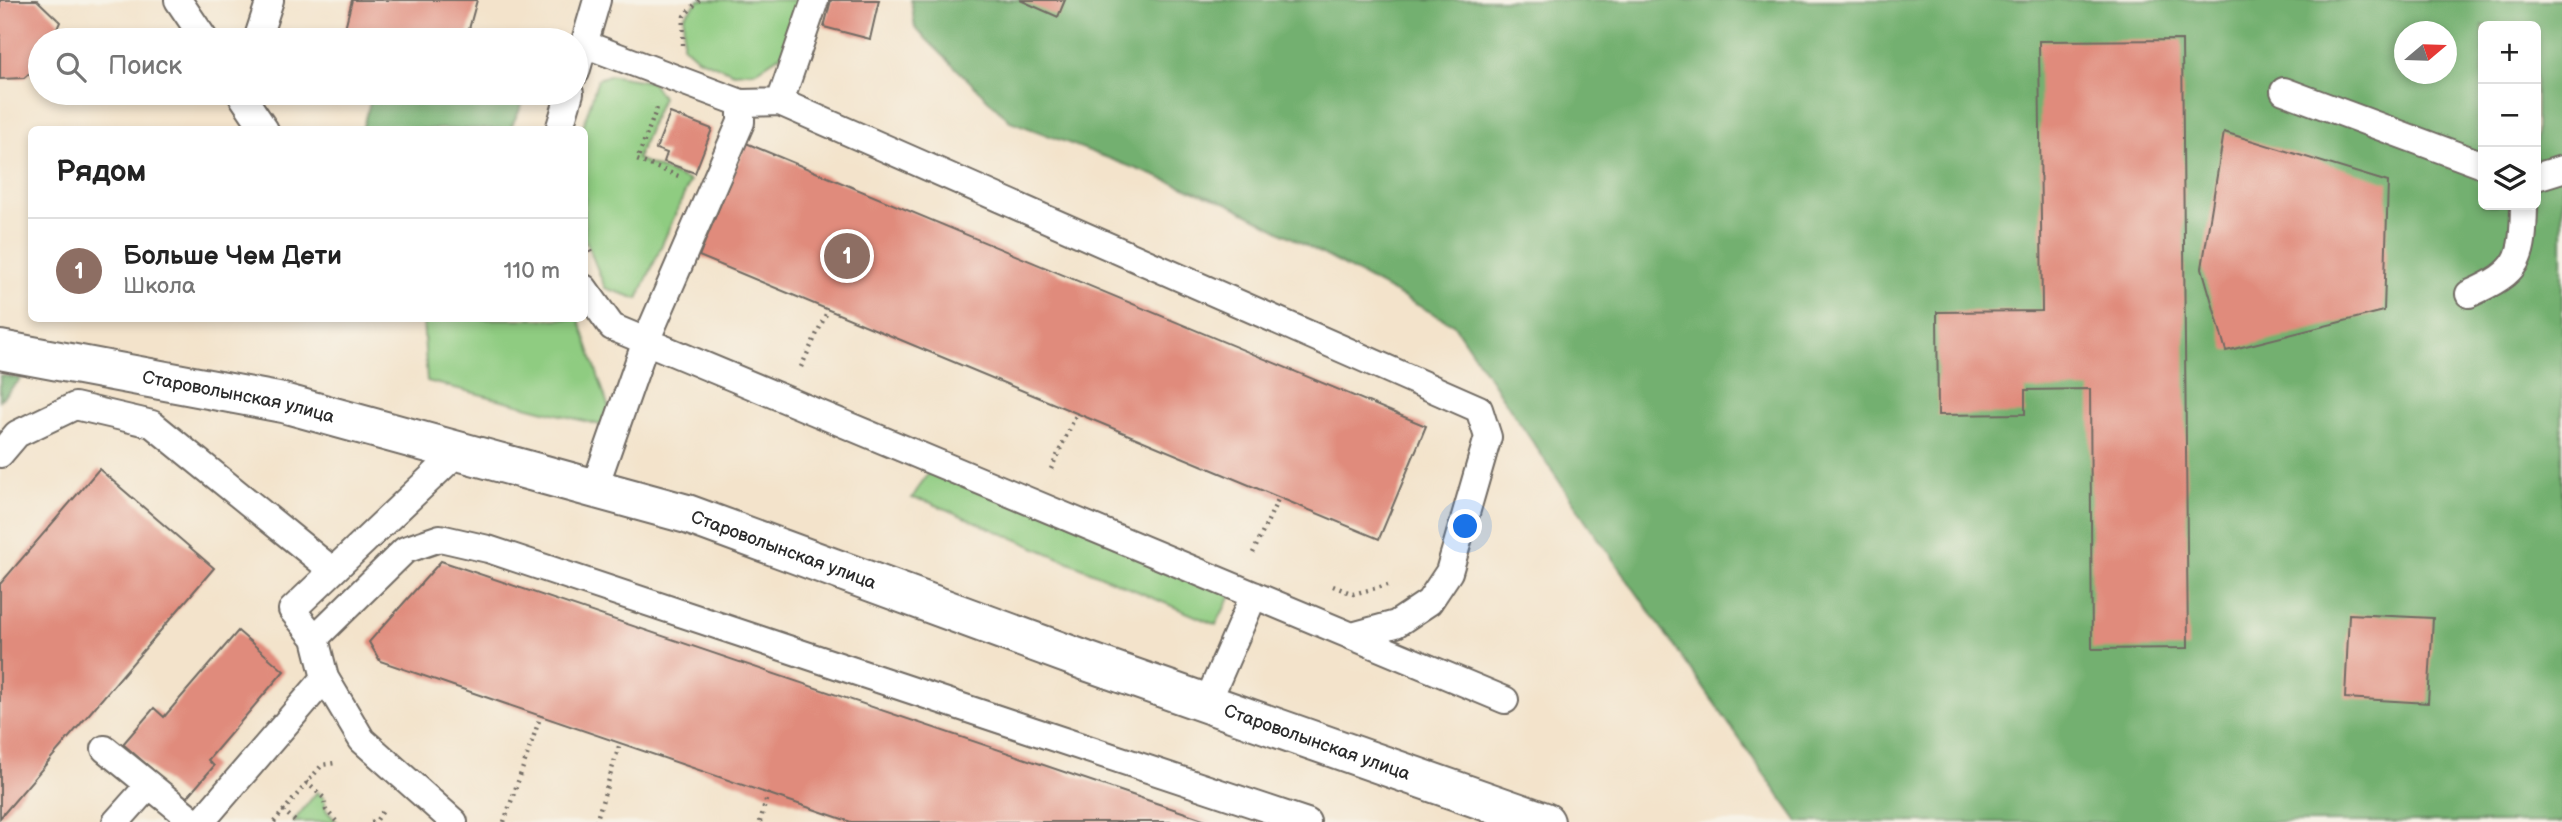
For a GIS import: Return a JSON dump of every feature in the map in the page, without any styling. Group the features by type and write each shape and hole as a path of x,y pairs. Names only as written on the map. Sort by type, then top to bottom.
{"street":[{"name":"Староволынская улица","path":"0,350 283,404 687,514 1207,703 1545,822"}],"lane":[{"path":"178,0 197,28"},
{"path":"261,28 270,0"},
{"path":"588,30 597,0"},
{"path":"780,102 815,0"},
{"path":"588,46 741,103 780,102 1479,409 1488,437 1449,572 1429,602 1396,624 1352,636"},
{"path":"2284,91 2478,163"},
{"path":"594,489 646,341 741,122 741,103"},
{"path":"248,105 262,126"},
{"path":"560,126 566,105"},
{"path":"2541,175 2562,169"},
{"path":"2469,294 2502,279 2517,259 2523,239 2524,210"},
{"path":"588,294 612,327 1505,700"},
{"path":"0,454 17,434 75,406 152,424 333,571"},
{"path":"454,822 362,740 325,678 315,638 292,610 458,452"},
{"path":"315,638 405,550 440,538 488,549 1307,822"},
{"path":"1207,703 1254,595"},
{"path":"201,822 325,678"},
{"path":"105,749 195,822"},
{"path":"116,822 149,785"}],"path":[{"path":"690,52 683,45 684,16 699,0"},
{"path":"662,97 637,160 690,181"},
{"path":"588,247 595,262"},
{"path":"800,367 828,310"},
{"path":"788,362 813,372"},
{"path":"1051,470 1077,413"},
{"path":"1038,464 1063,475"},
{"path":"1253,553 1279,497"},
{"path":"1240,548 1265,558"},
{"path":"1328,584 1353,594 1396,583"},
{"path":"504,822 541,715"},
{"path":"596,822 620,743"},
{"path":"274,822 322,765 341,762"},
{"path":"306,782 324,798 326,810 337,822"},
{"path":"760,822 768,793"},
{"path":"283,810 296,822"}],"green space":[{"path":"699,0 805,0 788,50 756,71 734,73 697,58 683,45 684,16"},
{"path":"911,0 2562,0 2562,822 1798,822 1586,521 1453,324 1229,204 1010,121 915,28"},
{"path":"609,75 652,82 662,97 637,159 690,181 638,299 605,288 588,246 588,126 583,126 598,79"},
{"path":"369,105 522,105 512,126 363,126"},
{"path":"423,322 580,322 616,429 427,381"},
{"path":"0,375 21,379 0,400"},
{"path":"935,462 1235,587 1216,625 929,502 912,498"},
{"path":"317,792 324,798 326,810 337,822 293,822"}],"building":[{"path":"0,0 37,0 60,22 57,28 28,28 28,74 24,78 0,79"},
{"path":"352,0 477,0 469,28 345,28"},
{"path":"831,0 879,0 870,39 824,27"},
{"path":"1020,0 1065,0 1058,17"},
{"path":"2182,40 2188,648 2092,649 2090,389 2025,390 2025,414 1938,415 1937,312 2042,311 2039,41"},
{"path":"670,113 712,129 695,173 664,162 667,153 656,149"},
{"path":"2224,132 2388,182 2384,311 2226,351 2202,268"},
{"path":"746,143 1426,426 1379,539 699,256"},
{"path":"99,469 214,568 0,818 0,584"},
{"path":"441,561 1212,822 851,822 380,661 369,642"},
{"path":"2349,614 2433,618 2428,703 2345,698"},
{"path":"238,631 284,671 208,760 214,766 186,799 123,744 154,708 164,717"}],"place":[{"name":"Больше Чем Дети","path":"847,256"}]}
